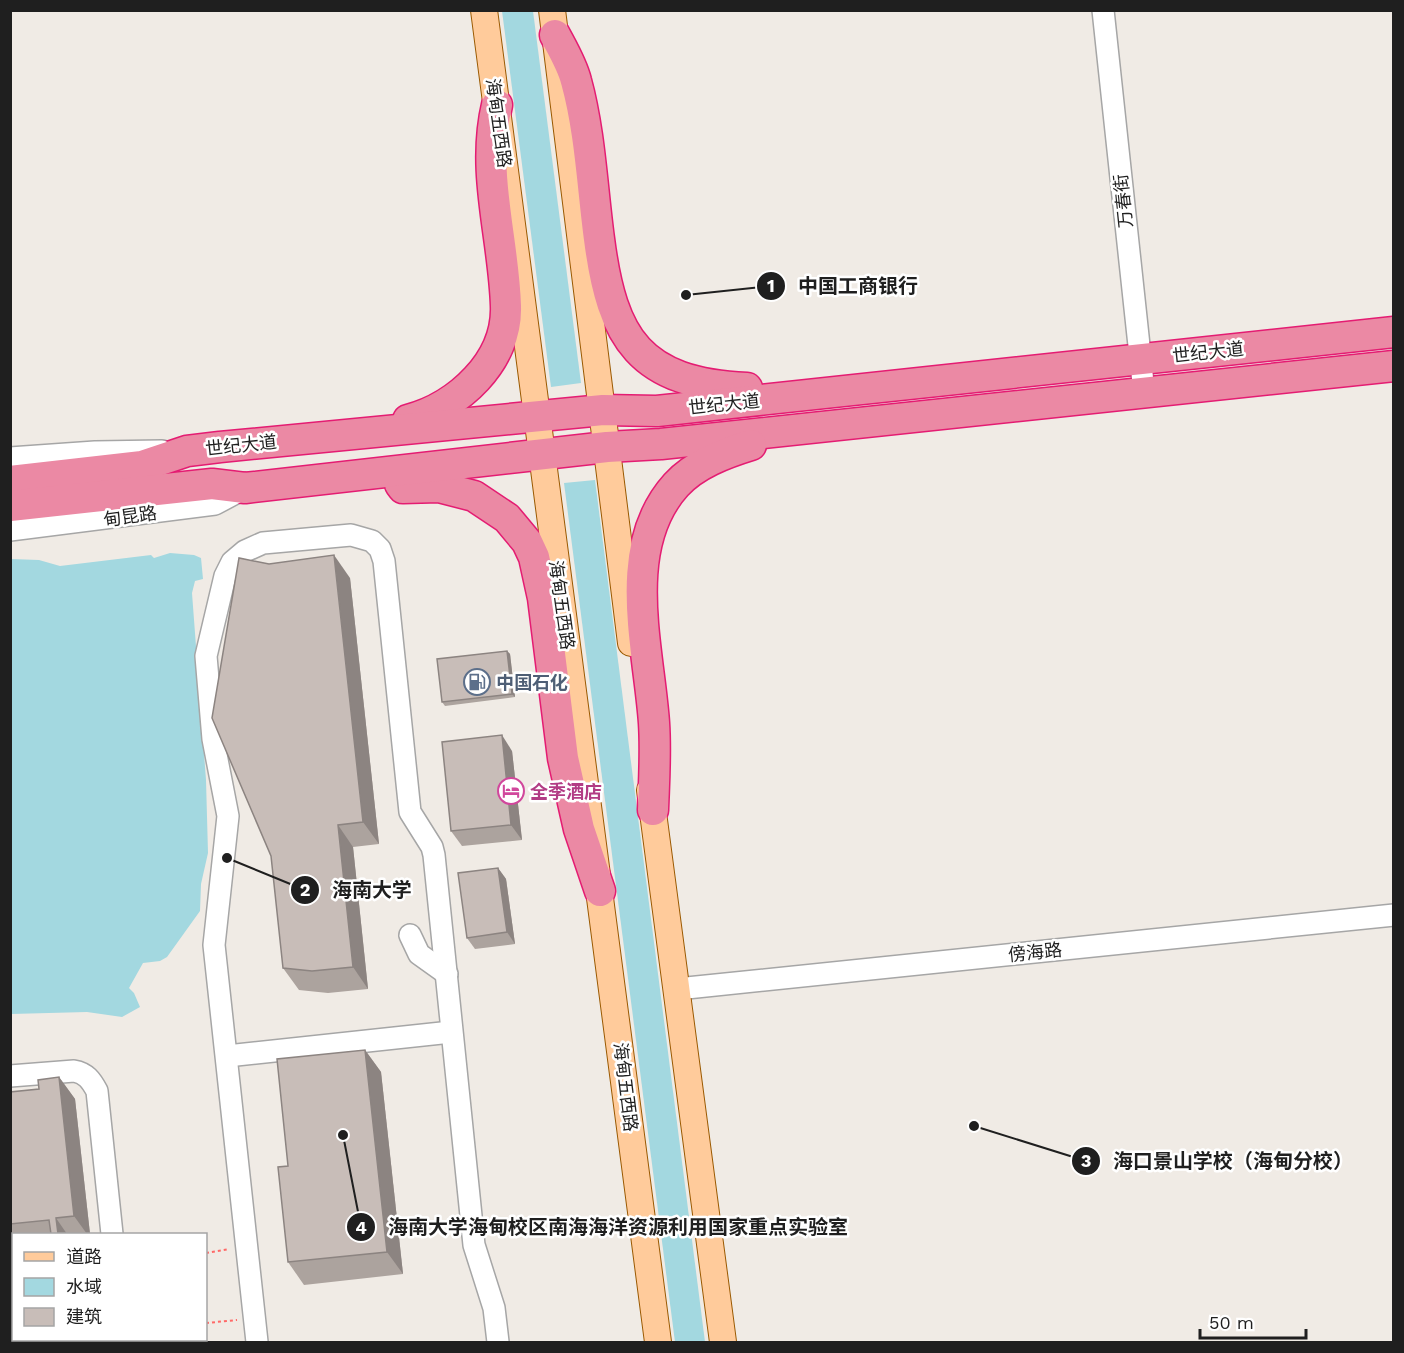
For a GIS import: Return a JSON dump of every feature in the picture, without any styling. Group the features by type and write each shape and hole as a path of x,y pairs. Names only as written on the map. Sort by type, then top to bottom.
{"highway":[{"path":"554,23 577,84 604,279 612,308 628,338 652,362 691,381 728,387 789,388 816,394"},
{"path":"397,430 408,420 440,408 470,386 491,359 499,340 506,307 490,152 497,105"},
{"name":"世纪大道","path":"59,488 142,466 187,451 603,410 657,411 1394,332"},
{"name":"世纪大道","path":"59,488 212,484 244,488 607,447 661,444 1394,366"},
{"path":"653,810 654,723 643,593 644,556 651,527 663,502 677,484 693,470 744,447 795,436 810,428"},
{"path":"392,471 403,488 439,487 456,490 485,502 507,518 534,556 543,598 562,758 579,830 600,891"},
{"path":"10,481 59,488"},
{"path":"10,506 59,488"}],"main road":[{"name":"海甸五西路","path":"484,10 658,1342"},
{"path":"554,23 653,810 723,1342"}],"street":[{"name":"万春街","path":"1103,10 1148,392"},
{"name":"万春街","path":"1111,10 1144,358"},
{"path":"10,458 95,452 187,451"},
{"name":"甸昆路","path":"10,530 215,504 244,488"},
{"path":"257,1342 246,1246 220,938 234,812 219,739 212,656 232,578 238,565 248,557 264,550 351,542 367,547 377,561 405,812 408,825 426,849 443,971 445,1020 474,1245 494,1308 498,1342"},
{"name":"傍海路","path":"677,993 1394,915"},
{"name":"傍海路","path":"677,993 1394,923"},
{"path":"410,935 419,954 443,971"},
{"path":"230,1058 447,1035"},
{"path":"447,1035 465,1247 485,1309 489,1342"},
{"path":"230,1058 265,1342"},
{"path":"14,1081 78,1071 89,1078 93,1084 97,1091 112,1233"},
{"path":"14,1081 74,1076 89,1086 107,1233"}],"path":[{"path":"207,1253 246,1246"},
{"path":"207,1323 254,1318"}],"water":[{"path":"502,11 533,11 581,383 551,387"},
{"path":"595,480 705,1342 675,1342 564,483"},
{"path":"170,553 194,555 201,558 203,579 195,581 192,593 206,780 208,853 201,884 200,911 167,957 160,961 143,963 129,988 134,993 140,1007 122,1017 87,1012 11,1014 11,559 39,560 60,566 151,555 154,558"}],"building":[{"path":"334,555 363,822 338,825 353,967 312,971 283,968 271,856 212,718 239,558 269,564"},
{"path":"507,651 512,694 442,702 437,659"},
{"path":"502,735 511,825 451,831 442,742"},
{"path":"498,868 507,932 467,938 458,873"},
{"path":"365,1050 387,1252 288,1262 278,1167 288,1166 277,1059"},
{"path":"59,1077 74,1216 56,1218 58,1233 51,1233 49,1220 10,1224 10,1092 39,1089 38,1080"},
{"path":"82,1341 82,1342 46,1342"}],"place":[{"name":"中国工商银行","path":"686,295"},
{"name":"中国石化","path":"477,682"},
{"name":"全季酒店","path":"511,791"},
{"name":"海南大学","path":"227,858"},
{"name":"海口景山学校（海甸分校）","path":"974,1126"},
{"name":"海南大学海甸校区南海海洋资源利用国家重点实验室","path":"343,1135"}]}
